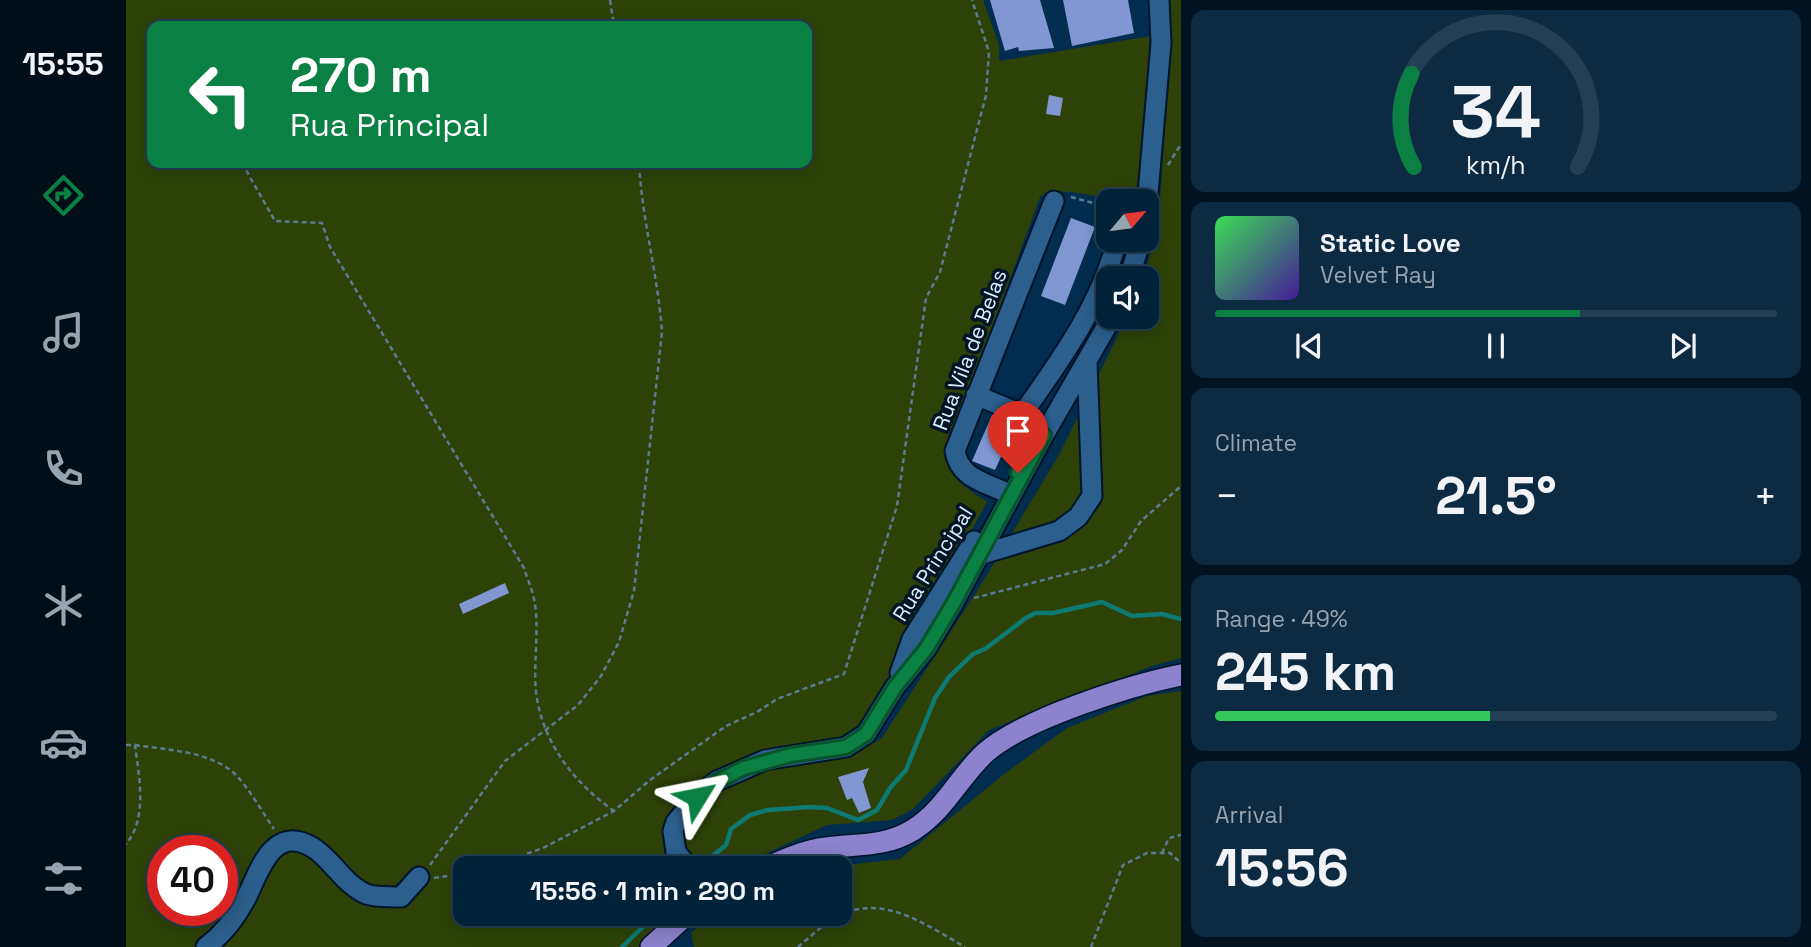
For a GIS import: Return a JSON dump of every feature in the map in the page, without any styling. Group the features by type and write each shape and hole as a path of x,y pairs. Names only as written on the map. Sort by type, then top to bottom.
{"main road":[{"path":"800,856 823,848 886,842 912,831 933,815 960,779 987,751 1012,735 1134,684 1181,675"},
{"path":"651,947 674,926"}],"street":[{"path":"1148,189 1161,43 1159,0"},
{"name":"Rua Vila de Belas","path":"1005,492 969,476 957,464 955,451 1054,201"},
{"path":"976,395 1016,412 1026,410 1069,348 1105,277 1114,252"},
{"name":"Rua Principal","path":"679,856 673,831 682,812 718,781 765,760 855,743 866,734 895,687 926,649 953,604 1044,435 1105,329"},
{"path":"979,555 1059,531 1078,517 1092,496 1087,361"},
{"name":"Rua Principal","path":"895,687 912,639 1044,435"},
{"path":"206,947 222,935 244,901 263,859 284,843 301,841 320,852 337,872 365,894 401,897 419,877"}],"path":[{"path":"610,0 613,21"},
{"path":"521,856 543,848 614,811 650,780 726,726 757,712 777,699 844,674 897,506 926,298 940,272 986,95 989,52 972,0"},
{"path":"245,168 275,221 322,223 330,247 524,568 534,600 536,693 546,727 563,764 597,799 614,811"},
{"path":"419,877 505,761 578,705 601,676 619,642 634,591 662,332 660,297 645,230 639,168"},
{"path":"1054,201 1067,203 1070,197 1096,204"},
{"path":"953,604 1105,564 1122,550 1141,521 1181,486"},
{"path":"126,745 188,752 220,765 235,775 284,843"},
{"path":"126,844 134,834 140,801 135,746"},
{"path":"1162,853 1169,838 1181,835"},
{"path":"1091,947 1124,865 1147,853 1170,853 1181,863"},
{"path":"419,877 453,874"},
{"path":"798,947 841,915 866,908 888,908 965,947"}],"green space":[{"path":"126,0 983,0 999,45 999,61 1151,36 1138,189 1096,189 1096,196 1063,192 1040,197 947,451 955,476 965,487 987,502 864,725 851,739 821,743 681,801 664,823 664,845 673,856 453,856 453,926 664,926 642,947 126,947"},
{"path":"1167,0 1181,0 1181,658 1152,666 989,730 913,809 892,820 827,825 761,856 692,856 686,849 685,830 690,817 728,784 768,766 851,756 882,738 984,580 1059,455 1121,329 1159,329 1159,266 1147,266 1151,252 1159,252 1168,84"},
{"path":"1181,691 1181,947 694,947 691,932 700,926 852,926 852,864 900,859 1003,775 1067,728 1147,696"}],"building":[{"path":"990,0 1040,0 1054,48 1019,51 1018,47 1005,51"},
{"path":"1063,0 1128,0 1134,33 1072,46"},
{"path":"1049,95 1063,98 1060,116 1046,114"},
{"path":"1071,218 1095,227 1065,305 1041,296"},
{"path":"992,415 1012,423 1010,429 1013,430 995,470 972,461"},
{"path":"505,583 509,593 463,614 459,604"},
{"path":"869,768 863,782 871,808 859,813 852,798 847,800 838,777"}],"waterway":[{"path":"712,856 726,845 731,829 750,815 768,810 810,807 827,808 858,820 877,810 890,788 906,770 935,698 949,677 973,654 985,649 1035,613 1053,613 1102,602 1132,616 1162,614 1181,619"},
{"path":"622,947 644,926"}],"route":[{"path":"697,797 718,781 765,760 846,747 866,734 895,687 926,649 953,604 1044,435 1018,473"}]}
